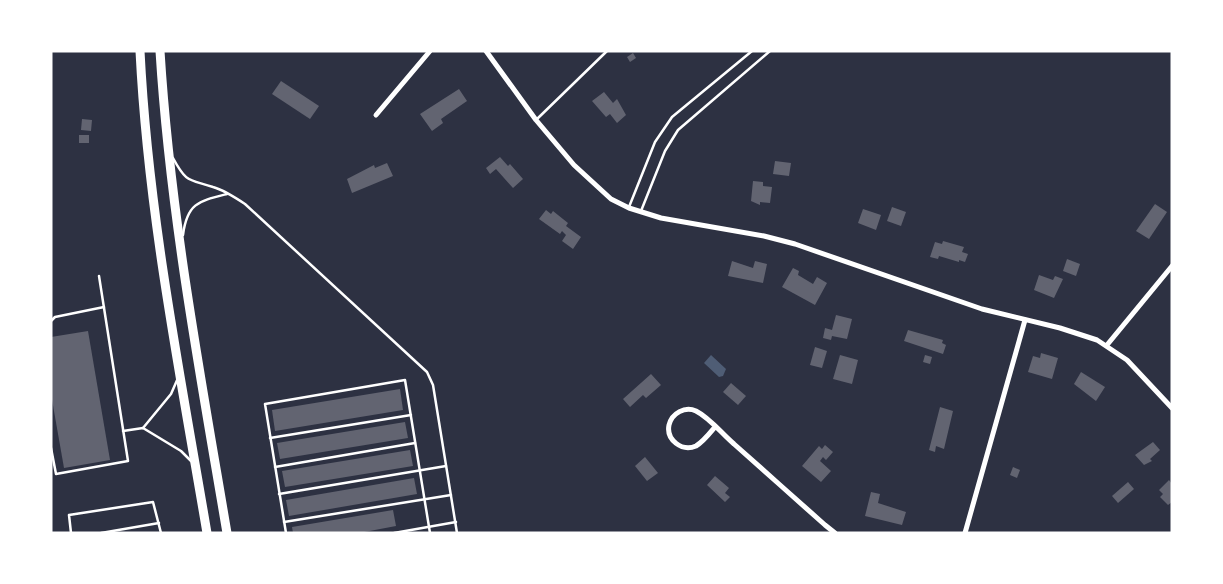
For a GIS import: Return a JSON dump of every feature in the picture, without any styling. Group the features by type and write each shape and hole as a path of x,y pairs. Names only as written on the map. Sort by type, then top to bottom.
{"main road":[{"path":"140,51 142,94 155,210 207,533"},
{"path":"160,51 167,142 181,251 226,533"}],"street":[{"path":"376,115 430,51"},
{"path":"486,51 536,120 594,185 611,199 640,212 795,244 962,302 1075,332 1107,345 1127,360 1172,408"},
{"path":"1107,345 1172,266"},
{"path":"965,533 1025,320"},
{"path":"715,428 700,443 689,448 672,440 669,428 670,422 678,412 690,410 696,412 715,428 835,533"}],"lane":[{"path":"536,120 608,51"},
{"path":"629,208 655,142 672,117 752,51"},
{"path":"640,212 666,150 678,130 770,51"},
{"path":"167,142 176,164 187,178 192,182 213,186 245,204 427,372 433,385 457,533"},
{"path":"181,251 186,220 195,204 204,199 227,194"},
{"path":"51,448 56,474 128,461 99,276"},
{"path":"51,321 55,317 104,307"},
{"path":"143,428 170,394 180,373"},
{"path":"286,533 264,404 405,380 430,533"},
{"path":"270,438 411,415"},
{"path":"123,431 143,428 182,451 196,465"},
{"path":"275,467 415,443"},
{"path":"279,494 446,466"},
{"path":"284,522 451,495"},
{"path":"71,533 68,515 153,502 161,533"},
{"path":"394,533 456,522"},
{"path":"101,533 158,523"}],"water":[{"path":"711,355 726,369 723,376 719,377 704,363"}],"building":[{"path":"633,53 636,58 630,62 627,57"},
{"path":"281,81 319,106 310,119 272,94"},
{"path":"459,89 467,101 441,119 443,123 432,131 420,114"},
{"path":"604,92 613,103 617,99 626,115 617,123 610,114 606,117 592,101"},
{"path":"82,119 92,120 91,131 81,130"},
{"path":"79,135 89,135 89,143 79,143"},
{"path":"500,157 508,166 510,164 523,179 513,188 496,169 490,174 486,168"},
{"path":"775,161 791,163 789,176 773,174"},
{"path":"387,163 393,176 352,193 347,179 374,165 375,168"},
{"path":"753,181 763,182 763,186 772,187 770,203 760,202 760,205 751,201"},
{"path":"1155,204 1167,212 1149,239 1136,231"},
{"path":"892,207 906,212 901,226 887,221"},
{"path":"863,209 881,215 876,230 858,223"},
{"path":"546,210 551,214 553,211 568,223 566,226 581,237 573,249 562,241 566,235 562,231 560,234 539,219"},
{"path":"943,241 964,247 962,252 968,254 965,262 939,256 938,259 930,257 935,242 942,244"},
{"path":"1067,259 1080,264 1076,276 1063,271"},
{"path":"732,261 753,268 755,261 767,264 763,283 728,276"},
{"path":"793,268 799,271 798,275 813,284 817,277 827,283 815,305 782,287"},
{"path":"1039,275 1053,280 1055,276 1063,279 1054,298 1034,290"},
{"path":"836,315 852,319 847,339 832,336 831,340 823,338 825,328 832,330"},
{"path":"908,330 943,340 942,343 946,345 943,354 904,341"},
{"path":"88,331 110,460 64,468 51,394 51,337"},
{"path":"815,347 827,351 822,368 810,365"},
{"path":"1041,353 1058,358 1052,379 1028,372 1033,356 1040,358"},
{"path":"840,355 858,360 852,384 833,379"},
{"path":"925,355 932,357 930,364 923,362"},
{"path":"1081,372 1105,387 1096,401 1074,384"},
{"path":"651,374 661,385 646,398 643,395 630,407 623,399"},
{"path":"731,383 746,396 738,405 723,392"},
{"path":"400,389 403,410 275,431 272,410"},
{"path":"940,407 953,411 944,449 936,446 935,452 929,450"},
{"path":"405,422 408,438 280,459 277,443"},
{"path":"1153,442 1160,450 1150,459 1152,461 1144,465 1135,455"},
{"path":"825,445 833,452 826,460 823,457 820,461 831,471 821,482 802,466 819,446 822,449"},
{"path":"410,450 413,466 285,487 282,471"},
{"path":"645,457 658,473 647,481 635,466"},
{"path":"1013,467 1020,470 1017,478 1010,475"},
{"path":"715,476 729,488 725,493 730,497 725,502 707,485"},
{"path":"414,478 417,494 289,516 286,500"},
{"path":"1169,480 1172,484 1172,502 1168,505 1160,497 1163,494 1159,490"},
{"path":"1128,482 1134,489 1118,503 1112,496"},
{"path":"871,492 880,494 878,503 906,512 902,525 865,516"},
{"path":"393,510 396,526 359,533 293,533 292,527"}]}
